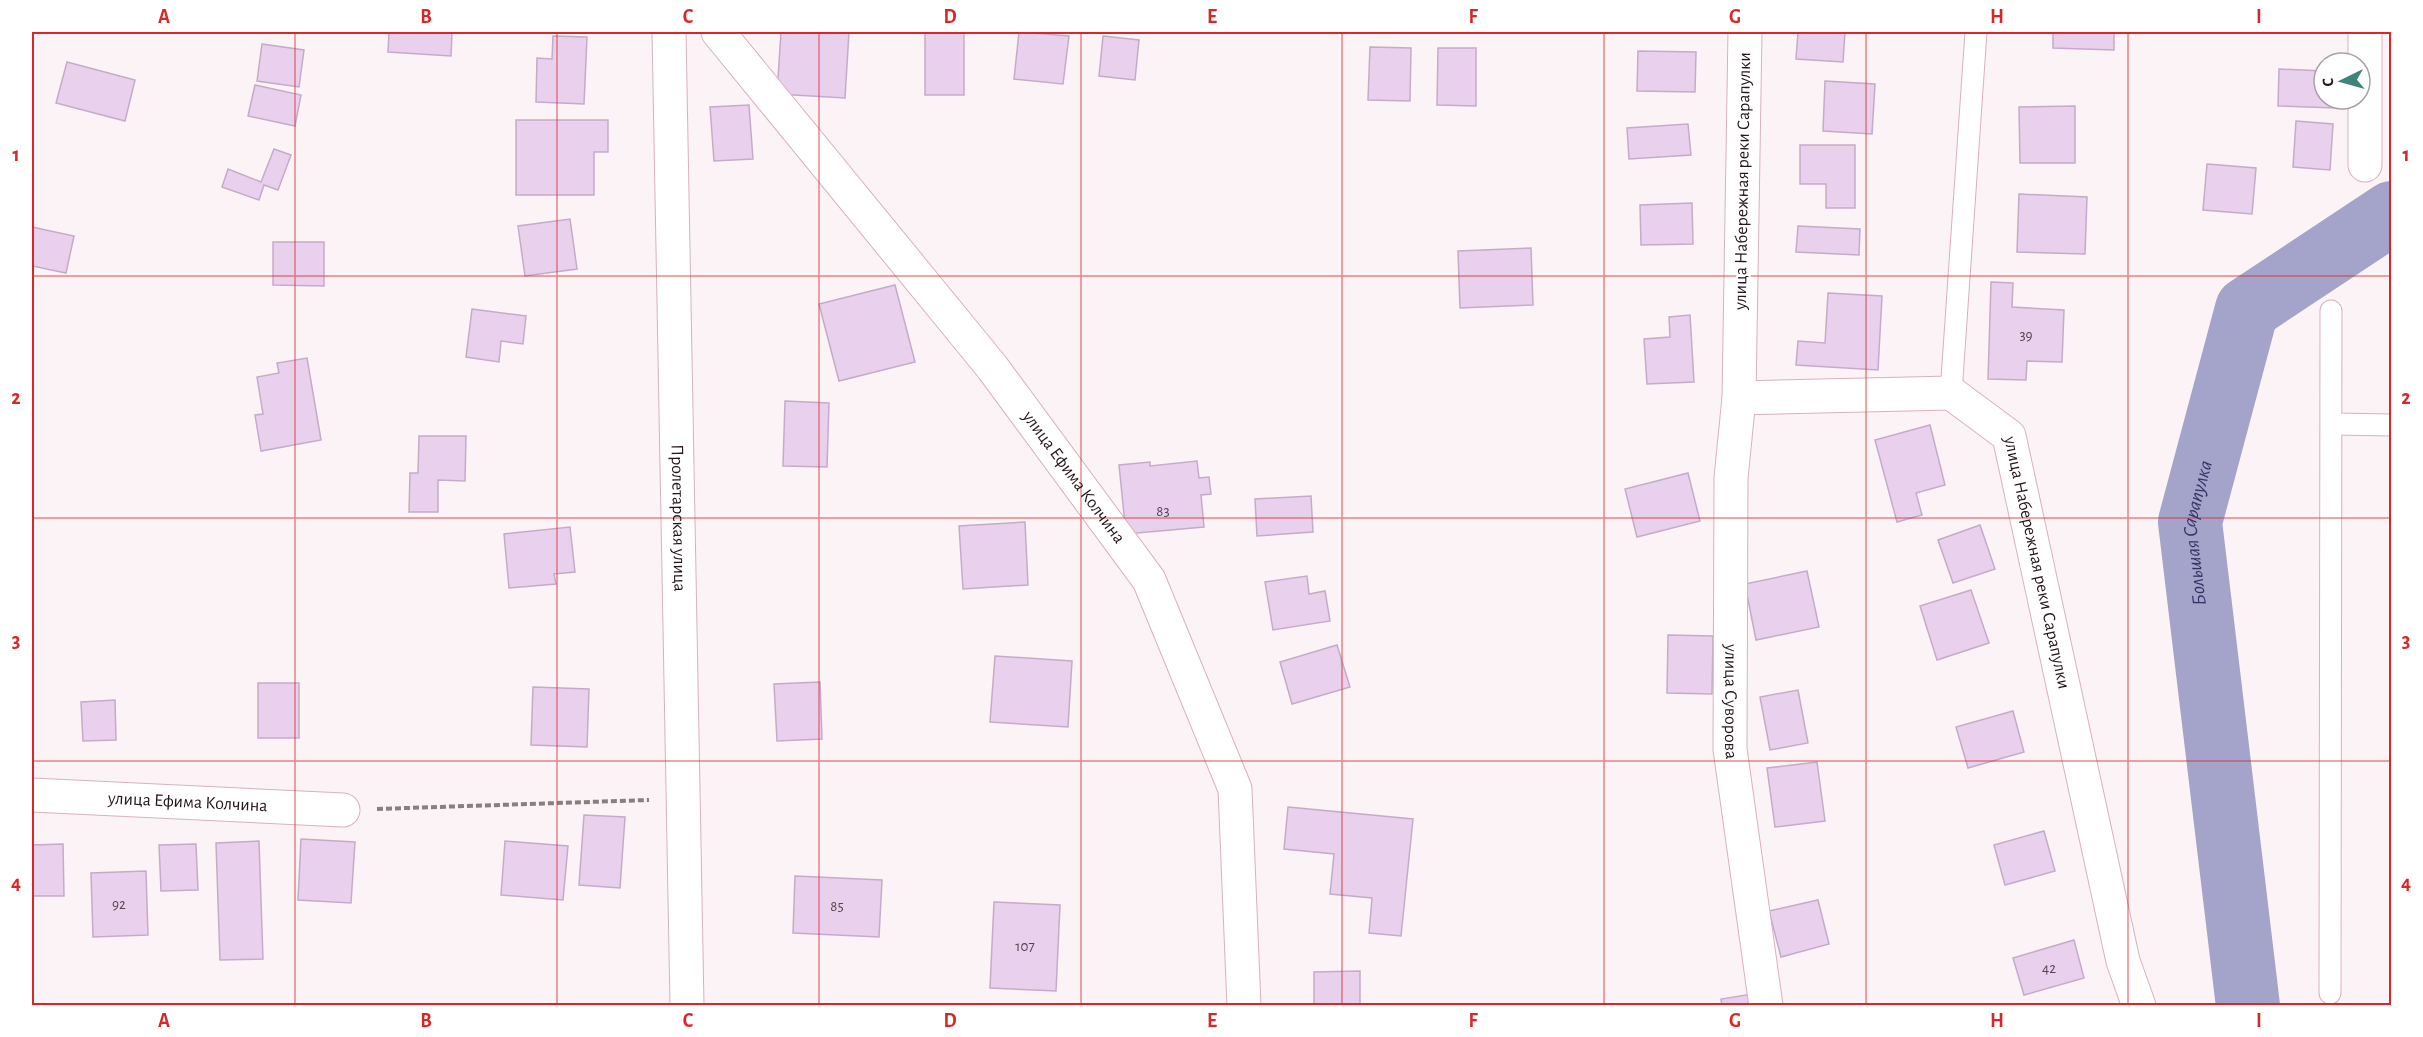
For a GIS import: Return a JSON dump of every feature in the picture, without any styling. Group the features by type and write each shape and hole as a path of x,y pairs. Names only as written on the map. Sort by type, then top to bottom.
{"street":[{"name":"Пролетарская улица","path":"669,32 685,799 687,1005"},
{"name":"улица Ефима Колчина","path":"718,32 992,367 1149,580 1235,789 1244,1005"},
{"name":"улица Набережная реки Сарапулки","path":"1739,398 1745,32"},
{"path":"2365,32 2365,165"},
{"name":"улица Набережная реки Сарапулки","path":"1951,393 2009,436 2123,961 2139,1005"},
{"path":"1739,398 1951,393"},
{"name":"улица Суворова","path":"1739,398 1731,478 1731,749 1766,1005"},
{"name":"улица Ефима Колчина","path":"32,795 343,810"}],"lane":[{"path":"1951,393 1976,32"},
{"path":"2330,993 2333,424 2331,311"},
{"path":"2333,424 2391,425"}],"path":[{"path":"343,810 685,799"}],"building":[{"path":"389,32 452,32 451,56 388,52"},
{"path":"781,32 849,32 845,98 777,94"},
{"path":"1019,32 1069,36 1063,84 1014,79"},
{"path":"1798,32 1845,32 1843,62 1796,59"},
{"path":"2053,32 2114,32 2114,50 2053,48"},
{"path":"925,33 964,33 964,95 925,95"},
{"path":"553,36 587,37 584,104 536,102 537,58 552,59"},
{"path":"1103,36 1139,40 1135,80 1099,76"},
{"path":"262,44 304,50 299,87 257,81"},
{"path":"1370,47 1411,48 1410,101 1368,100"},
{"path":"1438,48 1476,48 1476,106 1437,105"},
{"path":"1638,51 1696,52 1695,92 1637,91"},
{"path":"67,62 135,80 125,121 56,103"},
{"path":"2279,69 2312,70 2312,107 2278,106"},
{"path":"1825,81 1875,84 1872,134 1823,131"},
{"path":"255,85 301,95 295,126 248,116"},
{"path":"749,105 753,159 714,161 710,107"},
{"path":"2075,106 2075,163 2020,163 2019,107"},
{"path":"516,120 608,120 608,152 594,152 594,195 516,195"},
{"path":"2296,121 2333,124 2330,170 2293,167"},
{"path":"1688,124 1691,155 1629,159 1627,128"},
{"path":"1800,145 1855,145 1855,208 1826,208 1826,184 1800,184"},
{"path":"274,149 291,155 278,190 264,185 259,200 222,187 228,169 261,182"},
{"path":"2207,164 2256,168 2252,214 2203,210"},
{"path":"2019,194 2087,197 2085,254 2017,252"},
{"path":"1692,203 1693,244 1641,245 1640,205"},
{"path":"570,219 577,269 525,276 518,226"},
{"path":"1798,226 1860,229 1859,255 1796,252"},
{"path":"32,227 74,236 66,273 32,266"},
{"path":"273,242 324,242 324,286 273,285"},
{"path":"1531,248 1533,305 1460,308 1458,251"},
{"path":"1991,282 2013,283 2012,307 2064,310 2062,362 2027,361 2026,380 1988,379"},
{"path":"895,285 915,362 839,381 819,304"},
{"path":"1828,293 1882,296 1878,370 1796,365 1798,341 1825,343"},
{"path":"472,309 526,316 523,344 501,341 499,362 466,357"},
{"path":"1690,315 1694,382 1647,384 1644,339 1670,337 1669,317"},
{"path":"307,358 321,440 261,451 255,415 263,414 257,377 279,373 277,363"},
{"path":"785,401 829,403 827,467 783,466"},
{"path":"1930,425 1945,485 1916,493 1922,515 1897,522 1875,440"},
{"path":"419,436 466,436 465,481 438,480 438,512 409,512 410,473 418,473"},
{"path":"1197,461 1199,478 1209,477 1211,494 1201,495 1204,527 1126,534 1119,465 1150,462 1150,466"},
{"path":"1688,473 1700,521 1637,537 1625,489"},
{"path":"1311,496 1313,532 1257,536 1255,499"},
{"path":"1025,522 1028,585 963,589 959,526"},
{"path":"1980,525 1995,569 1953,583 1938,540"},
{"path":"570,527 575,572 554,574 556,584 509,588 504,534"},
{"path":"1807,571 1819,627 1756,640 1745,584"},
{"path":"1307,576 1309,594 1325,591 1330,621 1273,630 1265,582"},
{"path":"1971,590 1989,643 1937,660 1920,606"},
{"path":"1668,635 1713,636 1712,694 1667,693"},
{"path":"1337,645 1350,687 1292,704 1280,662"},
{"path":"995,656 1072,661 1068,727 990,722"},
{"path":"820,682 822,739 777,741 774,684"},
{"path":"258,683 299,683 299,738 258,738"},
{"path":"533,687 589,689 587,747 531,745"},
{"path":"1798,690 1808,743 1770,750 1760,697"},
{"path":"115,700 116,740 83,741 81,702"},
{"path":"2013,711 2024,752 1968,768 1956,727"},
{"path":"1817,762 1825,821 1775,827 1767,768"},
{"path":"1288,807 1413,819 1401,936 1369,933 1372,898 1330,894 1334,854 1284,849"},
{"path":"584,815 625,817 620,888 579,885"},
{"path":"2044,831 2055,871 2005,885 1994,845"},
{"path":"301,839 355,842 351,903 298,900"},
{"path":"259,841 263,959 220,960 216,843"},
{"path":"505,841 568,846 563,900 501,895"},
{"path":"63,844 64,896 32,896 32,845"},
{"path":"196,844 198,890 161,891 159,845"},
{"path":"146,871 148,935 93,937 91,873"},
{"path":"795,876 882,880 879,937 793,933"},
{"path":"1818,900 1829,944 1781,957 1769,911"},
{"path":"994,902 1060,905 1056,991 990,988"},
{"path":"2074,940 2084,978 2024,995 2013,958"},
{"path":"1360,971 1360,1006 1314,1006 1314,972"},
{"path":"1752,994 1755,1006 1722,1006 1721,999"}],"waterway":[{"name":"Большая Сарапулка","path":"2248,1006 2190,522 2247,309 2392,213"}]}
